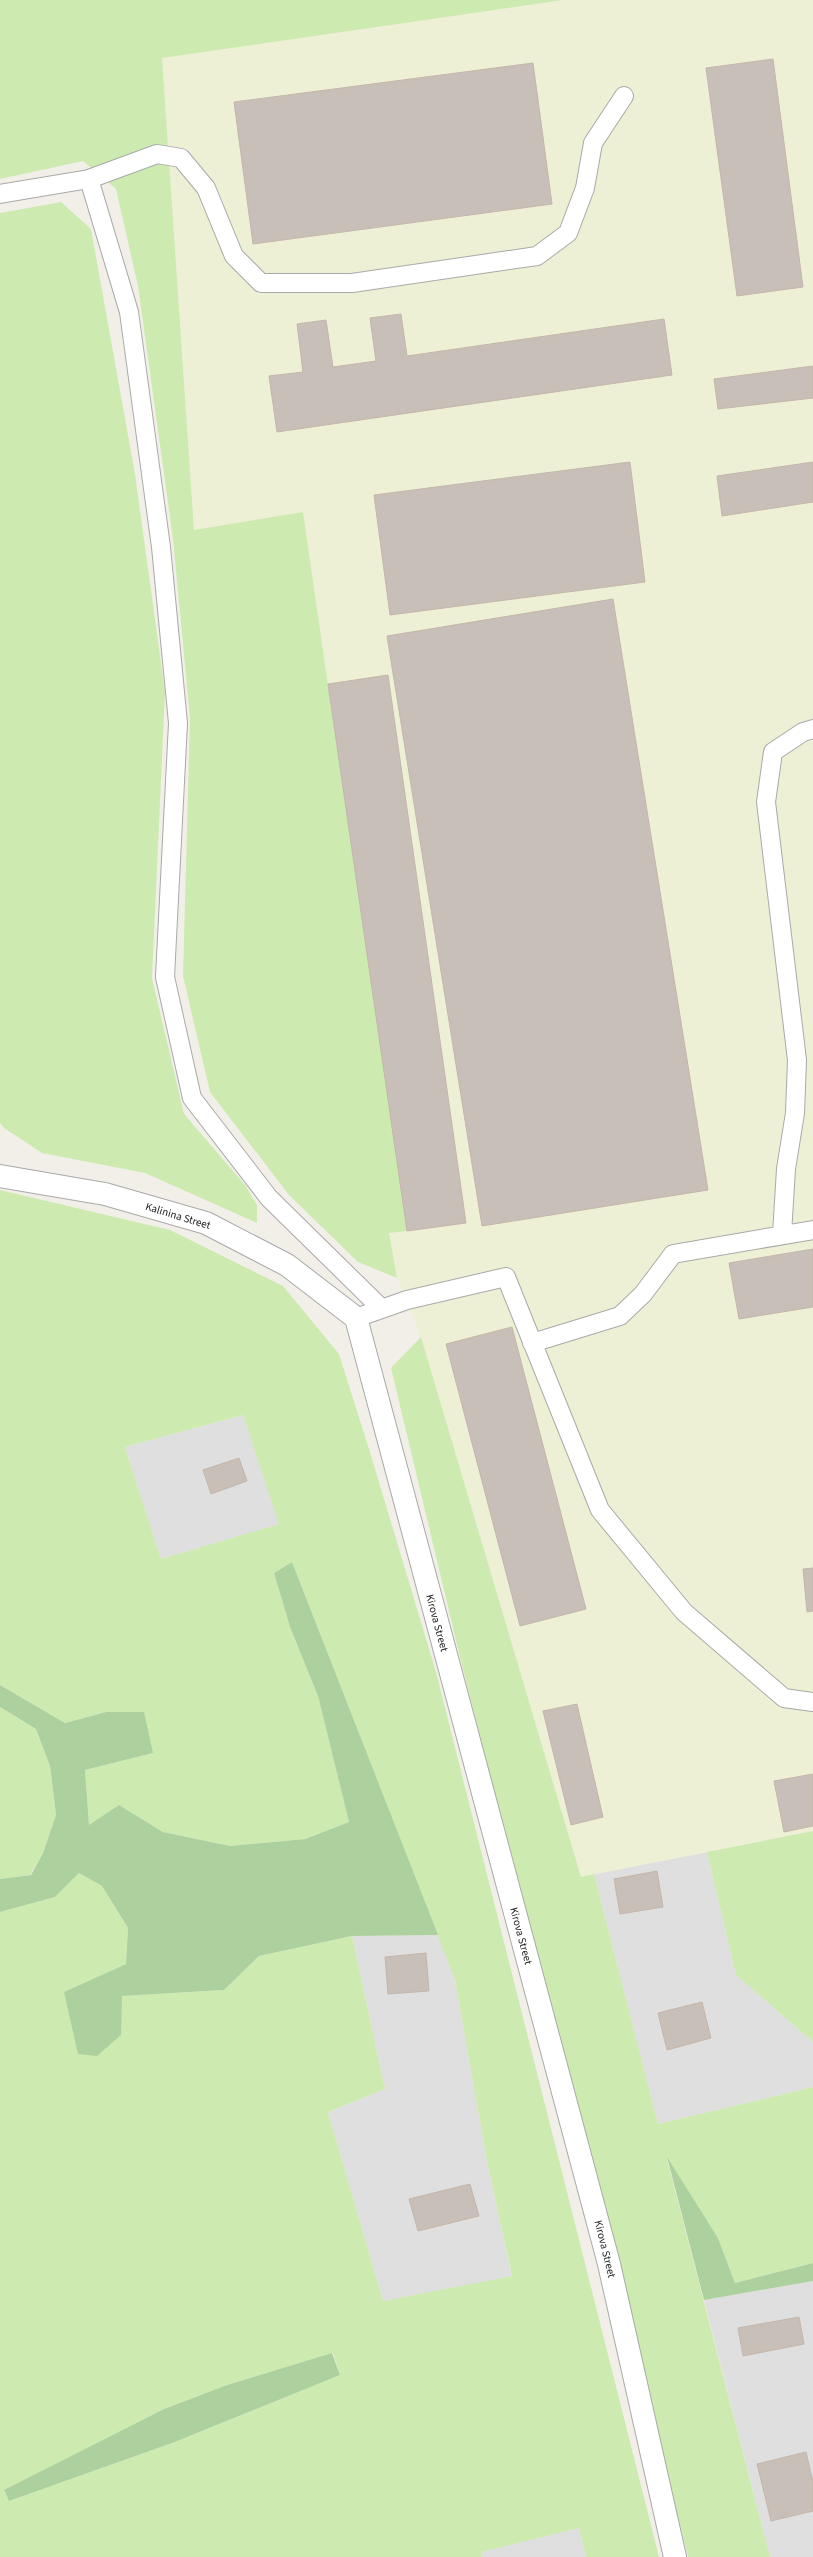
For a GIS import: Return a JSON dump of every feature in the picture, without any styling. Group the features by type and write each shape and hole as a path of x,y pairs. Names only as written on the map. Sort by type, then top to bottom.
{"street":[{"name":"Kalinina Street","path":"0,1176 105,1194 206,1223 287,1265 356,1318"},
{"name":"Kirova Street","path":"356,1318 609,2264 675,2557"}],"lane":[{"path":"0,194 90,179 157,154 181,158 206,188 234,256 262,283 352,283 537,256 568,233 585,188 593,144 624,96"},
{"path":"90,179 129,312 161,547 178,723 165,977 192,1098 269,1198 382,1309"},
{"path":"782,1234 786,1169 795,1113 797,1060 766,802 773,752 803,732 813,729"},
{"path":"532,1343 620,1316 643,1294 673,1254 782,1234 813,1230"},
{"path":"356,1318 407,1300 506,1276 600,1510 684,1612 784,1698 813,1702"}],"shaded area":[{"path":"243,1415 280,1524 161,1559 125,1447"},
{"path":"707,1852 736,1975 813,2042 813,2087 658,2124 594,1874"},
{"path":"438,1935 455,1980 487,2161 512,2277 383,2301 328,2112 385,2089 352,1936"},
{"path":"813,2281 813,2557 770,2557 704,2300"},
{"path":"579,2528 586,2557 481,2557 480,2552"}],"green space":[{"path":"0,0 563,0 162,58 194,530 303,512 407,1231 389,1233 397,1278 358,1262 289,1195 210,1092 183,976 190,718 173,539 138,286 116,189 83,161 0,179"},
{"path":"563,0 813,0 813,1831 581,1877 421,1337 397,1278 388,1233 407,1231 303,512 194,530 162,57"},
{"path":"61,202 91,229 135,474 165,692 152,978 184,1114 245,1185 257,1205 257,1223 145,1173 42,1153 4,1128 0,1123 0,213"},
{"path":"0,1190 170,1230 283,1286 339,1354 436,1672 659,2557 586,2557 579,2528 481,2552 481,2557 0,2557 0,1912 55,1897 79,1873 102,1886 128,1928 126,1964 64,1992 121,2035 121,1996 224,1990 259,1956 352,1936 385,2089 328,2112 383,2301 512,2276 487,2161 455,1980 292,1562 274,1573 290,1627 318,1696 349,1822 305,1839 230,1846 163,1832 119,1805 89,1826 85,1770 153,1753 106,1712 65,1723 0,1685","holes":["243,1415 279,1524 161,1559 125,1447","333,2353 340,2375 175,2442 9,2501 4,2491 164,2409 227,2385"]},
{"path":"421,1337 581,1877 594,1874 658,2124 813,2087 813,2263 735,2283 718,2238 667,2159 770,2557 688,2557 459,1653 391,1368"},
{"path":"292,1562 438,1935 352,1936 259,1956 224,1990 122,1996 121,2035 97,2056 78,2054 64,1992 126,1964 128,1928 102,1886 79,1873 55,1897 0,1912 0,1879 31,1875 43,1853 56,1815 50,1766 36,1729 0,1707 0,1685 65,1723 106,1712 144,1712 153,1753 85,1770 89,1825 119,1805 163,1832 230,1846 305,1839 349,1822 318,1696 290,1627 274,1573"},
{"path":"0,1707 36,1729 50,1766 56,1815 43,1853 30,1875 0,1879"},
{"path":"813,1831 813,2042 736,1975 707,1852"},
{"path":"667,2157 718,2238 735,2283 813,2263 813,2281 704,2300"},
{"path":"332,2353 340,2375 175,2442 9,2501 4,2490 164,2409 227,2385"}],"building":[{"path":"773,59 803,287 737,296 706,68"},
{"path":"533,63 552,204 253,244 234,102"},
{"path":"401,314 407,356 664,319 672,375 277,432 269,376 303,372 297,324 326,320 333,367 376,361 370,318"},
{"path":"813,366 813,398 718,409 714,379"},
{"path":"630,462 645,582 390,615 374,495"},
{"path":"813,462 813,502 722,516 717,476"},
{"path":"613,599 708,1190 482,1226 387,636"},
{"path":"388,675 466,1223 407,1231 328,684"},
{"path":"813,1249 813,1307 739,1319 729,1263"},
{"path":"512,1327 586,1609 520,1626 446,1344"},
{"path":"239,1458 247,1481 211,1494 203,1470"},
{"path":"813,1568 813,1611 807,1612 803,1569"},
{"path":"577,1704 603,1817 571,1825 543,1711"},
{"path":"813,1774 813,1826 784,1832 774,1781"},
{"path":"657,1871 663,1907 620,1914 614,1879"},
{"path":"426,1953 429,1991 388,1994 385,1957"},
{"path":"702,2002 711,2038 667,2050 658,2013"},
{"path":"470,2184 479,2216 418,2231 409,2199"},
{"path":"799,2317 804,2344 743,2356 738,2328"},
{"path":"806,2452 813,2482 813,2511 771,2521 757,2464"}]}
